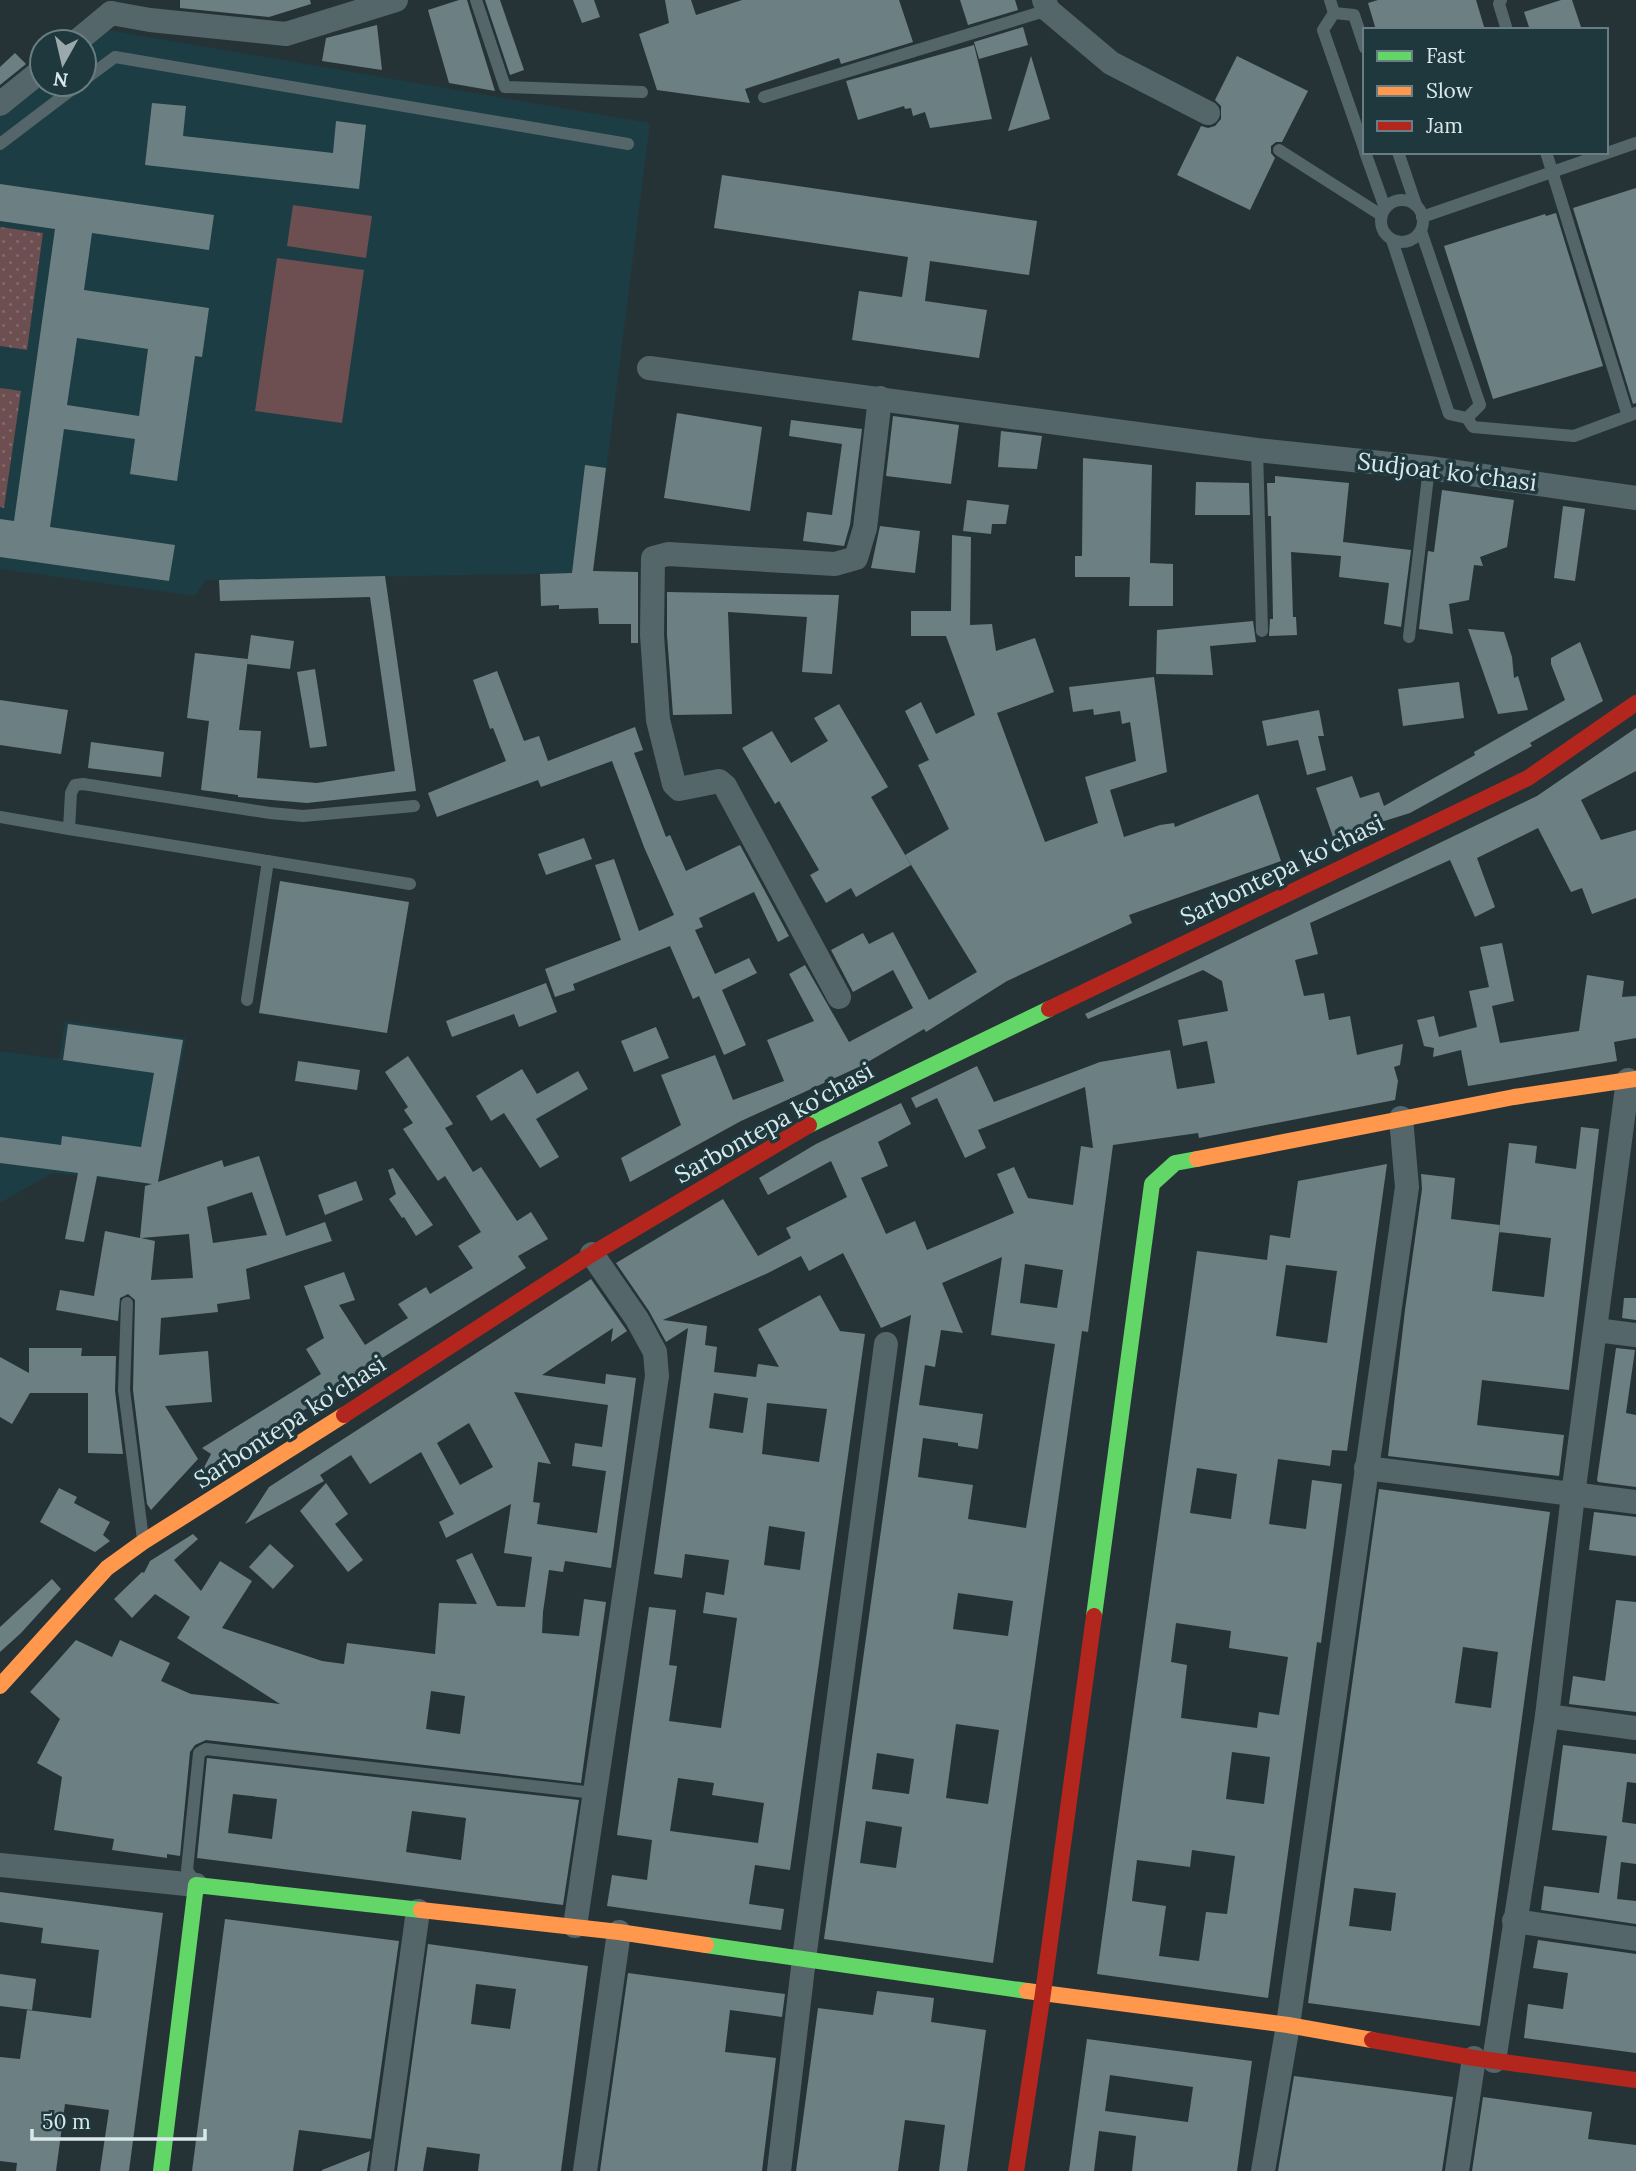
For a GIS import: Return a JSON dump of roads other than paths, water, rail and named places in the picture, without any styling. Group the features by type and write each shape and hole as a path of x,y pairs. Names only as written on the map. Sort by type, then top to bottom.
{"street":[{"path":"89,28 108,7 150,20 286,34 396,0"},
{"path":"1046,5 1111,63 1208,113"},
{"path":"0,104 28,81"},
{"name":"Sudjoat koʻchasi","path":"649,368 1257,450 1429,468 1636,498"},
{"path":"839,997 725,786 719,781 679,789 674,784 658,720 652,635 653,558 668,554 835,565 856,558 864,528 880,398"},
{"name":"Sarbontepa ko'chasi","path":"0,1686 107,1568 143,1542 592,1254 806,1126 1528,778 1636,704"},
{"path":"1016,2171 1043,1993 1152,1184 1175,1163 1514,1097 1632,1080 1573,1495 1547,1716 1514,1921 1457,2171"},
{"path":"1263,2171 1288,2025 1407,1187 1401,1118"},
{"path":"575,1926 657,1376 654,1352 637,1320 592,1254"},
{"path":"1596,1330 1636,1335"},
{"path":"779,2171 804,1959 886,1344"},
{"path":"1366,1468 1636,1502"},
{"path":"1547,1716 1636,1728"},
{"path":"0,1865 575,1926 1288,2025 1484,2059 1636,2080"},
{"path":"161,2171 196,1885"},
{"path":"382,2171 418,1911"},
{"path":"1514,1921 1636,1939"},
{"path":"585,2171 619,1932"}],"lane":[{"path":"476,0 505,87 642,92"},
{"path":"1501,0 1499,4 1506,28"},
{"path":"764,97 1046,5"},
{"path":"1363,42 1354,15 1332,6 1323,30 1363,146"},
{"path":"98,70 115,57 628,144"},
{"path":"0,144 61,98"},
{"path":"1608,152 1636,143"},
{"path":"1279,150 1383,212"},
{"path":"1366,154 1383,212 1382,228 1392,240 1449,414 1467,418 1473,427 1574,436 1632,414 1547,154"},
{"path":"1399,154 1480,405 1467,418"},
{"path":"1392,240 1404,242 1416,236 1422,224 1552,171 1603,154"},
{"path":"1383,212 1396,201 1410,201 1416,205"},
{"path":"1257,450 1262,631"},
{"path":"1409,637 1429,468"},
{"path":"69,829 71,793 75,785 83,784 303,816 414,806"},
{"path":"0,817 410,884"},
{"path":"247,1000 268,861"},
{"path":"127,1303 124,1390 143,1542"},
{"path":"196,1885 187,1870 199,1753 206,1749 594,1793"}]}
